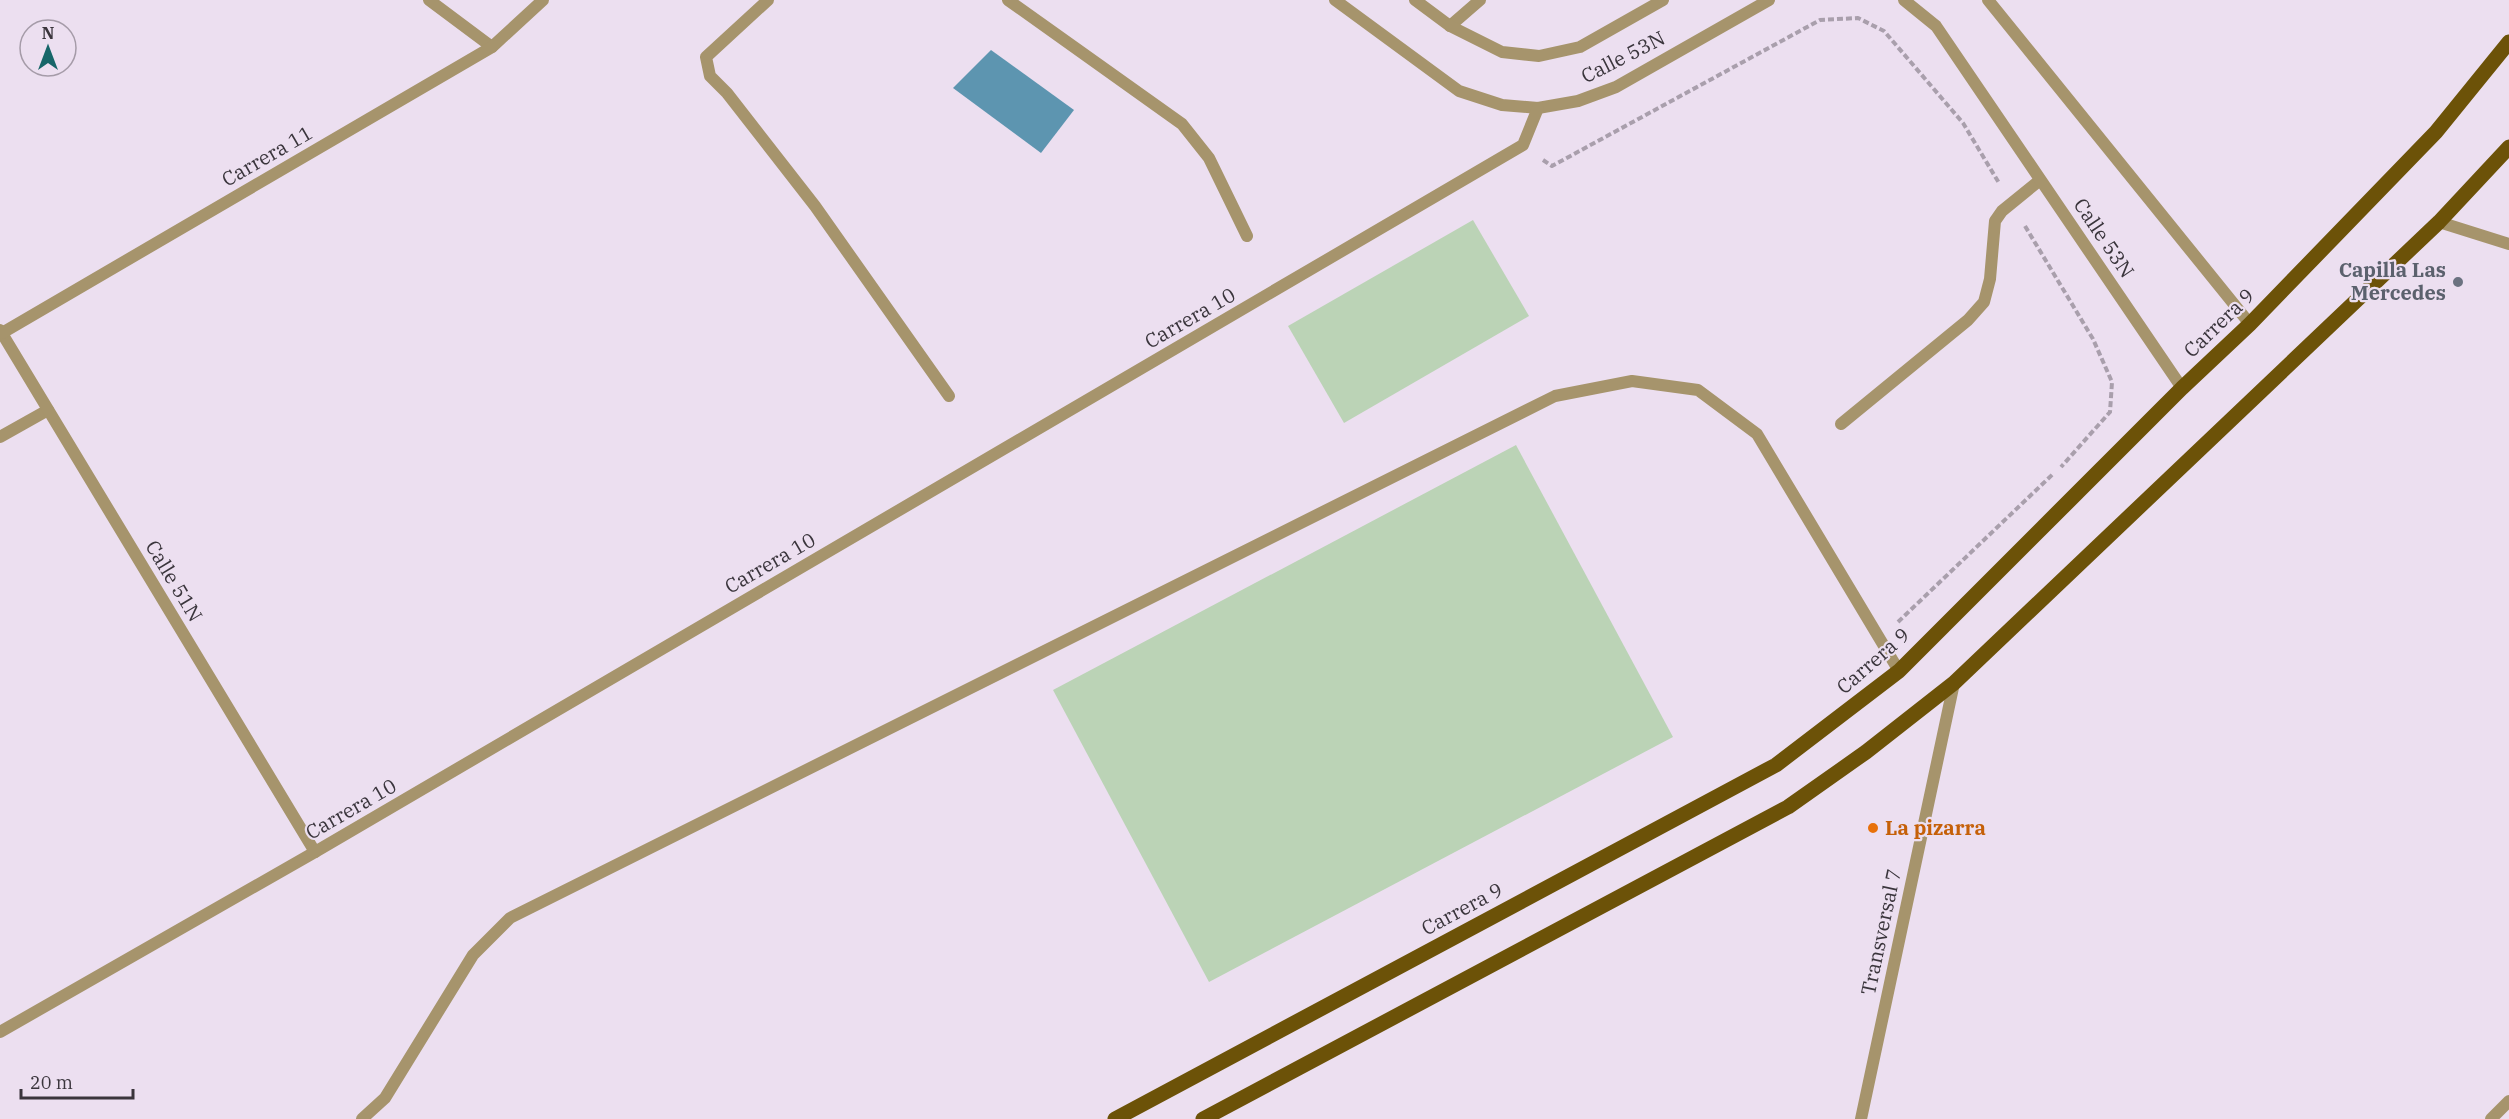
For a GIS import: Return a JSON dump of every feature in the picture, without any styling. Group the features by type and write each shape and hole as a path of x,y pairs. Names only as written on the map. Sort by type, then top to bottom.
{"main road":[{"name":"Carrera 9","path":"1115,1119 1776,765 1899,670 2182,388 2250,324 2436,132 2509,42"},
{"path":"1203,1119 1788,807 1866,752 1954,683 2439,222 2509,147"}],"street":[{"path":"429,0 492,47"},
{"name":"Carrera 11","path":"1,332 492,47 543,0"},
{"path":"768,0 706,57 710,76 727,93 815,206 949,396"},
{"path":"1008,0 1182,124 1209,158 1247,236"},
{"name":"Calle 53N","path":"1335,0 1459,91 1502,105 1538,108 1578,101 1616,87 1769,0"},
{"name":"Calle 53N","path":"1416,0 1450,26 1502,52 1539,56 1580,47 1663,0"},
{"path":"1450,26 1480,0"},
{"name":"Calle 53N","path":"1904,0 1936,26 2182,388"},
{"path":"1988,0 2250,324"},
{"name":"Carrera 10","path":"0,1032 315,852 1523,145 1538,108"},
{"path":"1841,424 1968,320 1984,302 1990,279 1995,221 2002,210 2040,180"},
{"path":"2439,222 2509,244"},
{"name":"Calle 51N","path":"1,332 315,852"},
{"path":"362,1119 385,1098 473,955 510,918 1555,396 1632,381 1698,390 1757,434 1899,670"},
{"path":"0,437 48,410"},
{"name":"Transversal 7","path":"1861,1119 1954,683"},
{"path":"2491,1119 2509,1101"}],"path":[{"path":"1552,166 1820,20 1858,18 1884,31 1963,123 2093,339 2112,382 2110,412 2059,469 1880,639"}],"green space":[{"path":"1473,220 1529,316 1344,423 1288,326"},
{"path":"1516,445 1673,737 1209,982 1053,690"}],"water":[{"path":"991,50 1074,110 1041,153 953,88"}],"place":[{"name":"Capilla Las Mercedes","path":"2458,282"},
{"name":"La pizarra","path":"1873,828"}]}
